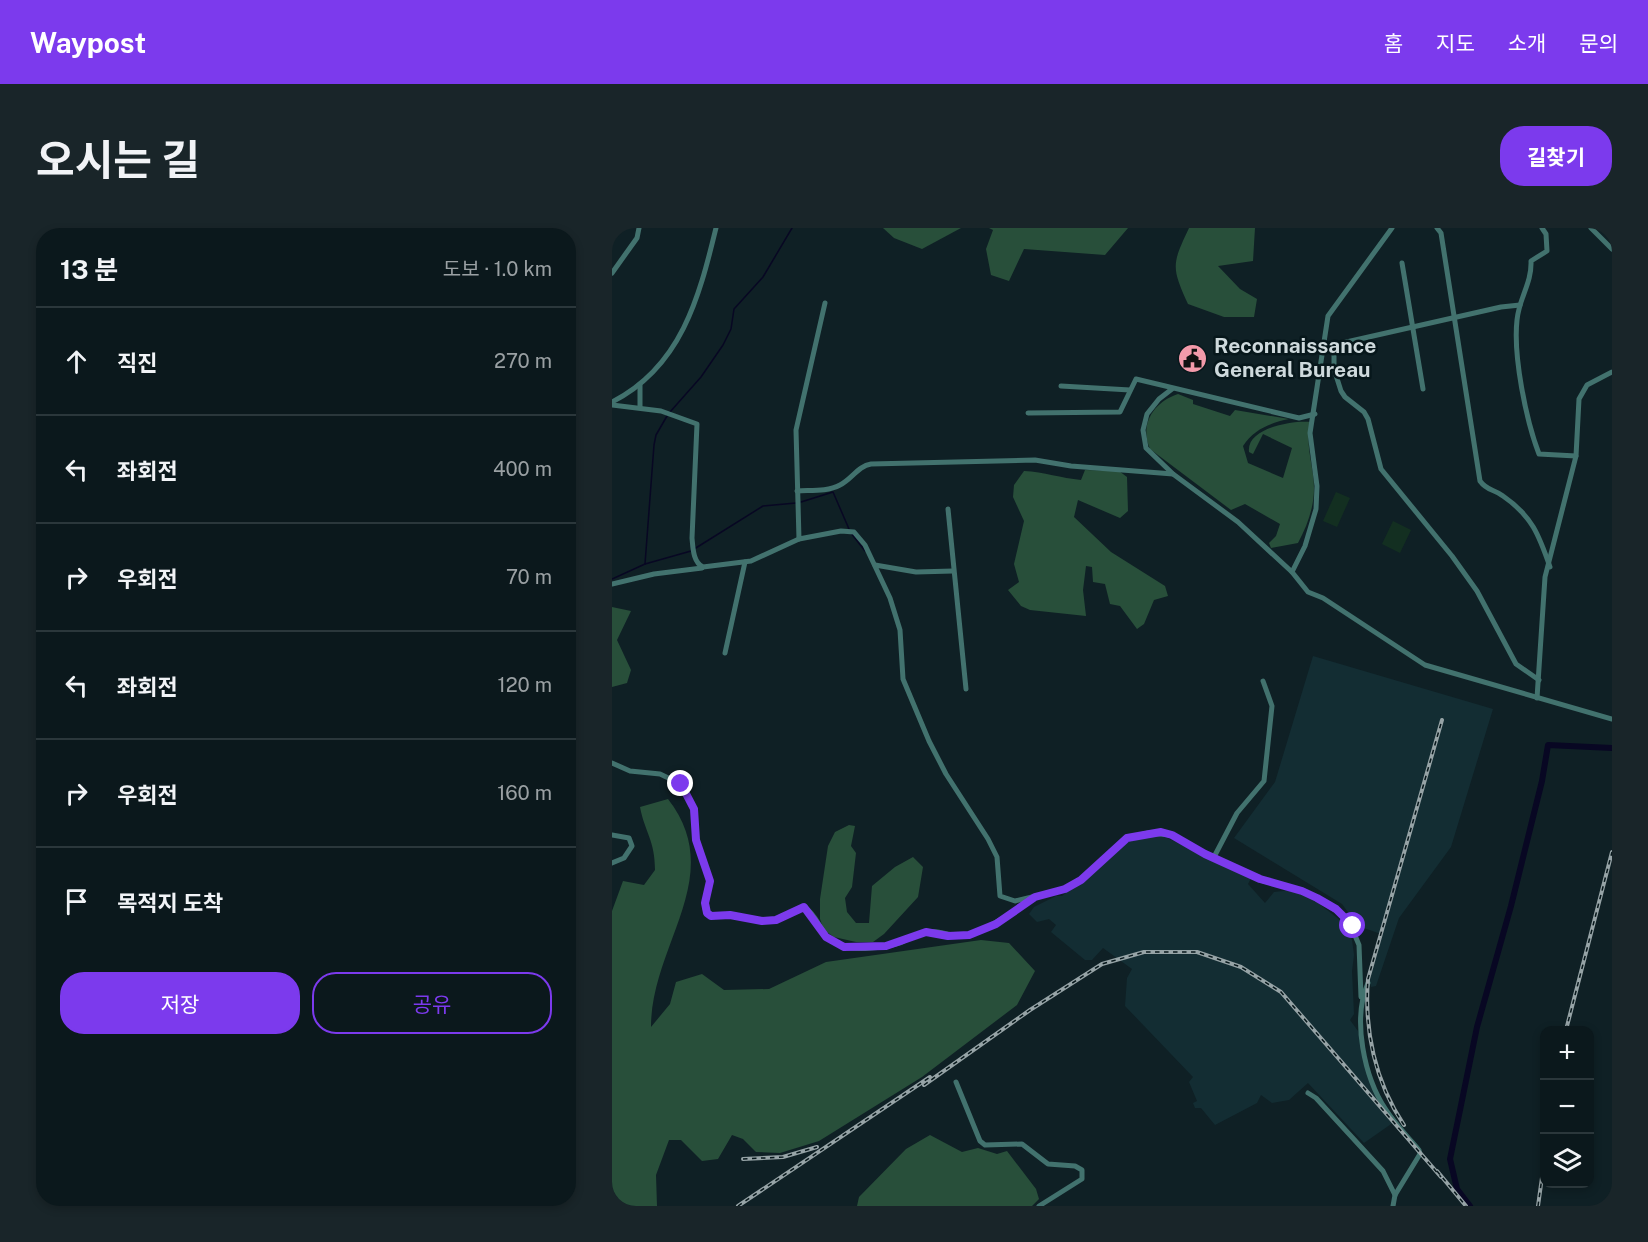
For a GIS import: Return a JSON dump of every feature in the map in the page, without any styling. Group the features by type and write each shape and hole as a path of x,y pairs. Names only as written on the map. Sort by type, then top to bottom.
{"street":[{"path":"612,273 633,246 639,228"},
{"path":"612,404 640,385 669,356 680,338 708,259 716,228"},
{"path":"1292,572 1305,546 1316,509 1317,486 1310,433 1315,414 1328,316 1392,228"},
{"path":"1437,228 1441,233 1480,481 1486,490 1500,493 1528,517 1537,529 1550,567"},
{"path":"1542,228 1546,234 1547,251 1531,261 1532,278 1517,320 1523,396 1539,454 1576,456"},
{"path":"1591,228 1612,249"},
{"path":"1402,263 1423,389"},
{"path":"799,539 796,430 825,303"},
{"path":"1521,306 1501,307 1342,343 1334,348 1334,369 1345,397 1364,412 1368,419 1374,450 1389,482 1477,591 1516,664 1539,680"},
{"path":"1537,698 1545,577 1550,567 1576,456 1579,399 1587,385 1612,372"},
{"path":"1028,413 1120,412 1136,379 1299,418 1315,414"},
{"path":"640,385 640,407"},
{"path":"1061,386 1130,390"},
{"path":"1172,389 1152,407 1143,430 1146,448 1173,474 1238,522 1292,572 1308,592 1323,598 1425,665 1612,719"},
{"path":"612,404 640,407 697,424 693,549 699,565 703,567"},
{"path":"796,491 827,489 840,485 864,465 871,464 1035,460 1071,466 1173,474"},
{"path":"948,509 966,689"},
{"path":"612,584 654,574 745,562 761,558 799,539 850,532 861,537 897,618 906,687 946,774 995,852 1000,896 1015,901 1065,889 1081,880 1117,845 1136,835 1161,832 1172,835 1260,879 1302,891 1336,909 1347,919 1359,945 1361,1030 1374,1087 1386,1109 1420,1154 1395,1195 1393,1206"},
{"path":"725,653 745,562"},
{"path":"875,565 916,572 953,571"},
{"path":"1214,857 1237,813 1264,781 1272,706 1263,681"},
{"path":"612,763 630,771 660,774 681,784 694,809 696,840 710,881 705,909 711,916 730,915 762,921 776,920 804,907 826,937 836,944 844,947 873,947 900,943 926,932 948,936 969,935 996,924 1035,897"},
{"path":"612,835 628,838 632,846 624,858 612,863"},
{"path":"1361,997 1368,983"},
{"path":"956,1082 980,1141 985,1145 1022,1144 1048,1164 1075,1166 1082,1170 1082,1179 1039,1206"},
{"path":"1308,1093 1316,1098 1383,1171 1395,1195"}],"shaded area":[{"path":"1313,656 1493,709 1451,847 1399,918 1376,986 1371,987 1369,975 1381,934 1358,926 1342,904 1234,838 1275,782"},
{"path":"1161,835 1251,878 1248,884 1265,903 1274,892 1292,890 1318,903 1344,923 1352,940 1354,955 1352,971 1354,1014 1350,1020 1358,1031 1377,1100 1394,1122 1364,1143 1308,1083 1289,1100 1272,1103 1261,1095 1257,1103 1215,1125 1201,1108 1195,1108 1193,1103 1197,1101 1189,1082 1193,1077 1125,1006 1127,978 1132,969 1103,948 1092,960 1085,960 1051,932 1056,925 1049,919 1037,922 1029,914 1034,907 1056,896 1062,896 1124,844 1135,838"}],"green space":[{"path":"883,228 961,228 922,249 894,238"},
{"path":"989,228 1128,228 1105,255 1024,249 1009,281 991,275 986,249 993,230"},
{"path":"1189,228 1255,228 1253,261 1218,266 1240,289 1257,299 1254,317 1224,317 1188,304 1176,273 1176,266 1179,250"},
{"path":"1178,394 1193,400 1193,404 1230,416 1235,410 1289,419 1263,428 1252,435 1243,446 1248,463 1283,478 1292,448 1263,434 1253,454 1249,452 1250,444 1255,437 1272,427 1293,422 1311,422 1309,438 1314,495 1309,517 1298,543 1271,548 1269,543 1276,536 1280,524 1245,504 1231,510 1150,449 1146,431 1151,415 1162,402"},
{"path":"1085,470 1119,471 1127,477 1128,511 1120,518 1078,500 1074,517 1111,552 1165,586 1168,596 1154,600 1144,624 1137,629 1120,606 1110,604 1105,584 1093,582 1092,567 1086,566 1083,590 1086,616 1030,610 1021,606 1008,590 1019,582 1014,564 1024,521 1013,497 1014,485 1024,471 1081,480"},
{"path":"1336,492 1350,498 1337,527 1323,521"},
{"path":"1393,521 1411,530 1400,553 1382,544"},
{"path":"612,607 631,611 617,640 631,670 627,683 612,687"},
{"path":"668,799 684,828 691,855 689,883 654,997 651,1027 670,1004 676,982 702,974 724,990 769,989 826,962 981,940 1009,943 1035,971 1017,1005 922,1077 819,1141 780,1153 756,1152 743,1139 732,1135 718,1159 702,1161 681,1140 669,1140 656,1175 657,1206 612,1206 612,911 623,881 644,885 655,870 652,844 640,807"},
{"path":"849,825 855,826 851,846 856,853 852,887 845,898 847,912 856,923 869,923 872,886 895,867 913,857 923,867 918,897 884,934 873,942 856,942 834,937 824,930 820,919 820,899 828,846 835,832"},
{"path":"930,1135 962,1152 978,1148 997,1154 1007,1151 1036,1189 1039,1199 1032,1206 857,1206 859,1197 906,1149"}],"waterway":[{"path":"670,412 701,377 723,345 731,329 734,309 763,277 792,228"},
{"path":"612,579 645,564 654,445 656,435 667,416"},
{"path":"801,502 833,492 849,529"},
{"path":"645,564 691,551 763,506 796,503"},
{"path":"851,533 865,551"},
{"path":"1470,1206 1457,1189 1450,1159 1477,1027 1511,906 1542,781 1548,745 1612,748"}],"railway":[{"path":"1404,1125 1386,1091 1374,1055 1368,1017 1368,979 1442,720"},
{"path":"1567,1026 1612,852"},
{"path":"924,1085 1030,1010 1102,964 1144,952 1197,952 1241,967 1281,992 1441,1177"},
{"path":"738,1206 930,1077"},
{"path":"743,1159 783,1157 817,1147"},
{"path":"1437,1171 1466,1206"},
{"path":"1538,1206 1541,1188"}],"place":[{"name":"Reconnaissance General Bureau","path":"1193,358"}],"route":[{"path":"681,784 694,809 696,840 710,881 705,903 707,913 711,916 730,915 762,921 786,917 799,907 804,907 814,917 826,937 844,947 886,946 926,932 948,936 969,935 996,924 1035,897 1065,889 1081,880 1117,845 1127,838 1148,832 1172,835 1205,854 1260,879 1302,891 1336,909 1353,926"}]}
